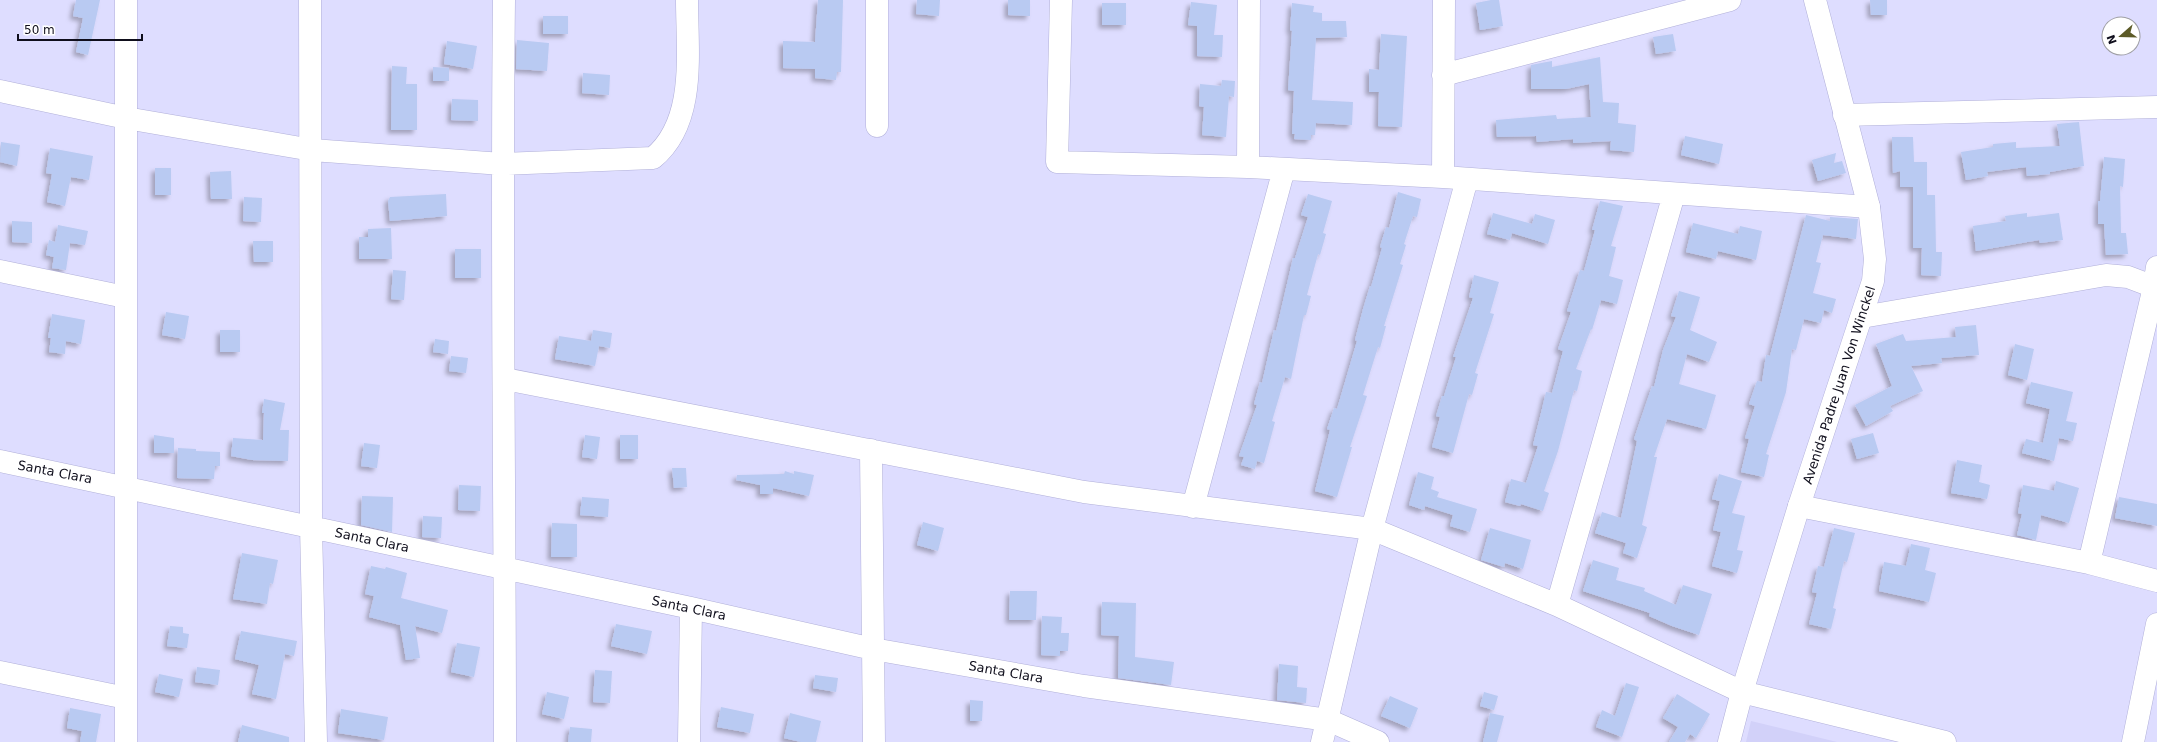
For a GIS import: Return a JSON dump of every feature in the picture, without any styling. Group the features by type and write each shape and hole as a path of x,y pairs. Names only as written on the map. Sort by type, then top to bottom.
{"street":[{"path":"126,0 126,742"},
{"path":"310,0 312,150 311,527 316,742"},
{"path":"504,0 502,164 505,379 504,742"},
{"path":"0,91 126,118 312,150 502,164 640,160 653,158 666,148 677,128 687,85 687,0"},
{"path":"876,126 877,0"},
{"path":"1061,0 1057,162 1248,167 1443,177 1869,207"},
{"path":"1248,167 1249,0"},
{"path":"1443,177 1444,0"},
{"path":"1443,75 1730,0"},
{"name":"Avenida Padre Juan Von Winckel","path":"1729,742 1742,692 1799,506 1873,281 1875,258 1869,207 1814,0"},
{"path":"1844,115 2157,107"},
{"path":"1193,507 1284,169"},
{"path":"1322,742 1372,529 1467,179"},
{"path":"1557,605 1674,194"},
{"path":"0,271 125,297"},
{"path":"1862,317 2106,275 2156,281 2089,563"},
{"path":"505,379 1084,492 1372,529 1557,605 1742,692 1945,742"},
{"path":"871,450 874,742"},
{"name":"Santa Clara","path":"0,461 127,486 505,569 691,608 873,649 1084,686 1328,720 1378,742"},
{"path":"1799,506 2089,563 2157,581"},
{"path":"690,742 691,608"},
{"path":"2133,742 2157,624"},
{"path":"0,672 126,698"}],"shaded area":[{"path":"1751,721 1837,742 1746,742"}],"building":[{"path":"76,0 100,0 88,55 76,52 83,18 73,16"},
{"path":"818,0 843,0 841,72 837,72 836,80 815,78 815,69 783,68 783,41 815,42"},
{"path":"917,0 940,0 939,16 916,14"},
{"path":"1008,0 1030,0 1030,16 1008,15"},
{"path":"1499,0 1503,26 1480,30 1476,3"},
{"path":"1870,0 1887,0 1887,15 1871,15"},
{"path":"1191,2 1217,5 1214,35 1223,35 1222,57 1197,56 1197,26 1188,25"},
{"path":"1102,3 1126,3 1126,25 1102,25"},
{"path":"1292,3 1314,6 1313,12 1322,13 1322,21 1346,21 1347,37 1316,38 1312,100 1353,102 1352,125 1316,123 1315,135 1311,135 1311,140 1294,139 1295,134 1292,134 1294,91 1288,90 1292,31 1290,30"},
{"path":"543,16 568,16 568,34 543,34"},
{"path":"1381,34 1407,36 1402,127 1378,126 1379,92 1369,92 1369,69 1379,70"},
{"path":"1673,34 1676,51 1656,54 1653,37"},
{"path":"517,40 549,43 547,71 516,69"},
{"path":"447,41 477,46 473,69 444,64"},
{"path":"1600,57 1603,102 1619,103 1618,123 1636,125 1634,152 1610,150 1611,141 1573,143 1573,139 1537,142 1536,136 1497,137 1496,120 1556,115 1557,119 1591,117 1589,84 1566,89 1531,89 1531,65 1552,61 1552,67"},
{"path":"392,66 407,67 406,84 417,84 417,130 391,130"},
{"path":"433,67 449,68 449,81 433,81"},
{"path":"583,73 610,75 609,95 582,93"},
{"path":"1222,80 1235,81 1234,97 1229,96 1226,137 1202,135 1204,107 1199,106 1200,84 1221,86"},
{"path":"452,99 478,100 478,121 451,120"},
{"path":"2079,122 2084,166 2050,172 2050,174 2027,176 2026,167 1987,172 1988,176 1966,180 1961,152 1993,147 1993,144 2016,142 2016,148 2060,146 2057,124"},
{"path":"1685,136 1723,144 1719,164 1681,155"},
{"path":"1892,137 1913,137 1914,162 1927,162 1927,195 1935,195 1936,252 1942,252 1941,276 1921,275 1922,248 1913,248 1913,187 1900,187 1900,171 1893,173"},
{"path":"1,142 20,145 17,166 0,162"},
{"path":"50,148 93,156 89,180 71,177 65,206 47,202 52,174 46,173"},
{"path":"1836,153 1834,163 1842,161 1846,173 1818,181 1812,160"},
{"path":"2104,157 2125,159 2123,187 2120,186 2121,233 2126,233 2128,254 2106,255 2104,224 2098,224 2098,201 2100,201"},
{"path":"155,168 171,168 171,195 155,195"},
{"path":"231,171 232,199 211,199 210,172"},
{"path":"1398,192 1421,199 1417,217 1413,216 1404,244 1406,245 1400,264 1403,265 1384,326 1386,326 1380,348 1378,347 1363,395 1367,396 1350,447 1352,447 1337,497 1315,491 1330,430 1327,429 1334,408 1337,409 1357,341 1355,340 1363,309 1382,248 1380,247 1386,227 1389,228"},
{"path":"446,194 447,216 390,221 388,201 390,197"},
{"path":"1308,194 1332,201 1323,233 1326,234 1320,255 1318,254 1307,295 1311,296 1306,315 1304,315 1291,379 1285,377 1272,421 1275,422 1264,463 1257,461 1255,469 1241,465 1244,457 1239,456 1257,405 1254,404 1260,382 1262,383 1274,330 1276,331 1293,258 1295,258 1308,217 1301,215"},
{"path":"244,197 262,198 261,222 243,221"},
{"path":"1600,201 1623,206 1611,246 1616,247 1609,276 1623,280 1617,304 1601,300 1592,330 1591,329 1576,369 1582,371 1577,391 1574,390 1558,451 1544,491 1549,493 1543,511 1521,504 1520,506 1505,502 1511,479 1526,483 1538,446 1533,445 1546,392 1552,393 1563,351 1558,349 1571,312 1567,311 1580,270 1584,271 1595,230 1592,230"},
{"path":"1493,213 1532,224 1535,214 1555,220 1548,244 1512,233 1510,240 1487,234"},
{"path":"2027,213 2027,217 2059,213 2063,240 2040,243 2039,240 1976,251 1973,226 2006,221 2005,216"},
{"path":"1806,215 1830,221 1830,217 1858,219 1856,239 1823,235 1816,262 1821,263 1813,293 1836,299 1832,313 1824,310 1821,323 1804,319 1796,350 1792,349 1786,392 1766,454 1769,455 1764,477 1741,472 1749,439 1745,438 1755,406 1749,404 1757,381 1762,382 1766,355 1770,356"},
{"path":"12,221 32,222 32,243 12,242"},
{"path":"1693,223 1738,234 1740,226 1762,231 1756,260 1718,251 1716,259 1686,252"},
{"path":"58,225 88,231 85,245 70,243 66,270 52,268 54,257 46,255 49,240 55,242"},
{"path":"391,228 392,259 359,259 359,237 368,237 368,229"},
{"path":"253,241 273,241 273,262 254,262"},
{"path":"455,249 481,249 481,278 455,278"},
{"path":"393,270 406,271 404,300 391,299"},
{"path":"1474,275 1499,282 1490,313 1494,314 1475,373 1478,374 1472,395 1469,394 1453,453 1432,447 1440,417 1436,416 1442,396 1444,396 1456,357 1453,357 1473,298 1469,297"},
{"path":"1679,291 1700,297 1690,330 1717,342 1709,362 1687,354 1679,384 1716,395 1706,429 1667,419 1654,457 1657,457 1642,525 1647,527 1637,558 1623,553 1626,543 1595,533 1602,512 1621,518 1637,441 1634,439 1652,386 1654,387 1663,350 1676,317 1671,316"},
{"path":"166,312 189,316 185,339 162,335"},
{"path":"52,314 85,320 81,344 66,341 65,354 49,352 51,338 48,338"},
{"path":"1976,325 1979,355 1941,358 1942,363 1911,366 1923,391 1890,406 1893,411 1866,426 1855,405 1892,386 1876,344 1903,334 1906,341 1956,337 1955,327"},
{"path":"220,330 240,330 240,352 220,352"},
{"path":"593,330 612,333 610,348 599,346 595,366 555,359 559,336 591,341"},
{"path":"435,339 449,341 448,354 433,352"},
{"path":"2015,344 2034,349 2027,380 2008,375"},
{"path":"451,356 468,358 466,373 449,371"},
{"path":"2031,382 2073,392 2066,421 2077,423 2073,441 2059,438 2054,461 2022,453 2026,439 2043,443 2050,409 2026,403"},
{"path":"264,399 285,403 280,430 289,430 288,461 252,460 231,456 233,438 263,440 264,413 262,413"},
{"path":"1873,433 1879,453 1857,459 1851,439"},
{"path":"154,435 174,438 174,453 154,453"},
{"path":"585,435 600,437 597,459 582,457"},
{"path":"620,435 638,435 638,459 620,459"},
{"path":"364,443 380,445 377,468 361,466"},
{"path":"178,448 196,449 196,451 220,452 220,466 215,466 214,479 177,478"},
{"path":"1957,460 1982,465 1979,482 1990,485 1987,499 1951,493"},
{"path":"672,468 686,468 687,487 674,488"},
{"path":"785,471 794,474 794,471 814,475 809,496 773,488 773,494 760,494 760,485 736,480 737,475 784,474"},
{"path":"1418,472 1434,477 1431,489 1439,492 1437,497 1477,509 1470,532 1450,526 1453,515 1425,506 1424,510 1409,505"},
{"path":"1719,474 1742,481 1732,513 1745,516 1737,550 1743,551 1737,573 1712,566 1721,532 1713,530 1720,501 1712,499"},
{"path":"2056,481 2079,488 2069,523 2041,515 2036,540 2017,535 2022,514 2018,513 2023,485 2054,491"},
{"path":"459,485 481,486 480,511 458,510"},
{"path":"362,496 393,497 392,532 361,525"},
{"path":"582,497 609,499 608,517 580,515"},
{"path":"2119,497 2157,504 2157,526 2115,518"},
{"path":"423,516 442,517 441,538 422,537"},
{"path":"923,522 944,528 938,551 917,545"},
{"path":"552,523 577,524 577,557 551,557"},
{"path":"1490,528 1531,540 1523,569 1505,563 1504,567 1481,560"},
{"path":"1834,528 1855,533 1847,562 1844,561 1833,608 1836,609 1831,629 1809,624 1817,593 1812,592 1818,566 1824,567"},
{"path":"1911,544 1930,548 1925,570 1936,573 1929,602 1879,591 1884,562 1906,566"},
{"path":"242,553 278,560 273,584 270,583 267,604 233,599"},
{"path":"1593,560 1619,568 1616,580 1645,588 1644,591 1676,605 1683,585 1712,594 1699,635 1649,616 1650,613 1583,591"},
{"path":"371,566 385,569 386,567 407,573 401,598 448,610 442,633 415,626 420,658 406,660 400,625 369,617 374,596 365,594"},
{"path":"1010,591 1037,591 1036,620 1009,620"},
{"path":"1102,602 1136,603 1135,657 1174,662 1171,685 1118,678 1119,636 1101,635"},
{"path":"1042,616 1062,617 1061,633 1069,633 1068,651 1060,651 1060,656 1041,655"},
{"path":"616,624 652,631 647,654 611,646"},
{"path":"170,626 183,627 183,633 189,634 187,648 167,646"},
{"path":"241,631 297,641 294,656 285,654 276,699 252,694 259,665 235,659"},
{"path":"457,643 480,647 474,677 451,672"},
{"path":"1279,664 1298,666 1297,687 1307,688 1306,703 1277,700"},
{"path":"197,667 220,670 218,685 195,682"},
{"path":"595,670 612,671 610,703 593,702"},
{"path":"159,674 183,679 179,697 155,692"},
{"path":"815,675 838,678 836,692 813,688"},
{"path":"1626,683 1639,687 1622,737 1596,727 1602,710 1615,716"},
{"path":"547,692 569,697 564,719 542,714"},
{"path":"1484,692 1498,696 1494,710 1480,706"},
{"path":"1677,694 1710,714 1696,738 1690,734 1685,742 1669,742 1678,727 1663,718"},
{"path":"1390,696 1418,708 1410,728 1381,716"},
{"path":"970,700 983,701 982,721 970,721"},
{"path":"721,707 754,714 750,733 717,727"},
{"path":"70,708 101,714 96,742 80,742 82,731 67,728"},
{"path":"341,709 388,717 384,740 338,733"},
{"path":"790,713 821,721 816,742 801,742 784,738"},
{"path":"1490,713 1504,716 1497,742 1483,742"},
{"path":"242,725 289,737 289,742 238,742"},
{"path":"570,727 592,729 591,742 568,742"}]}
